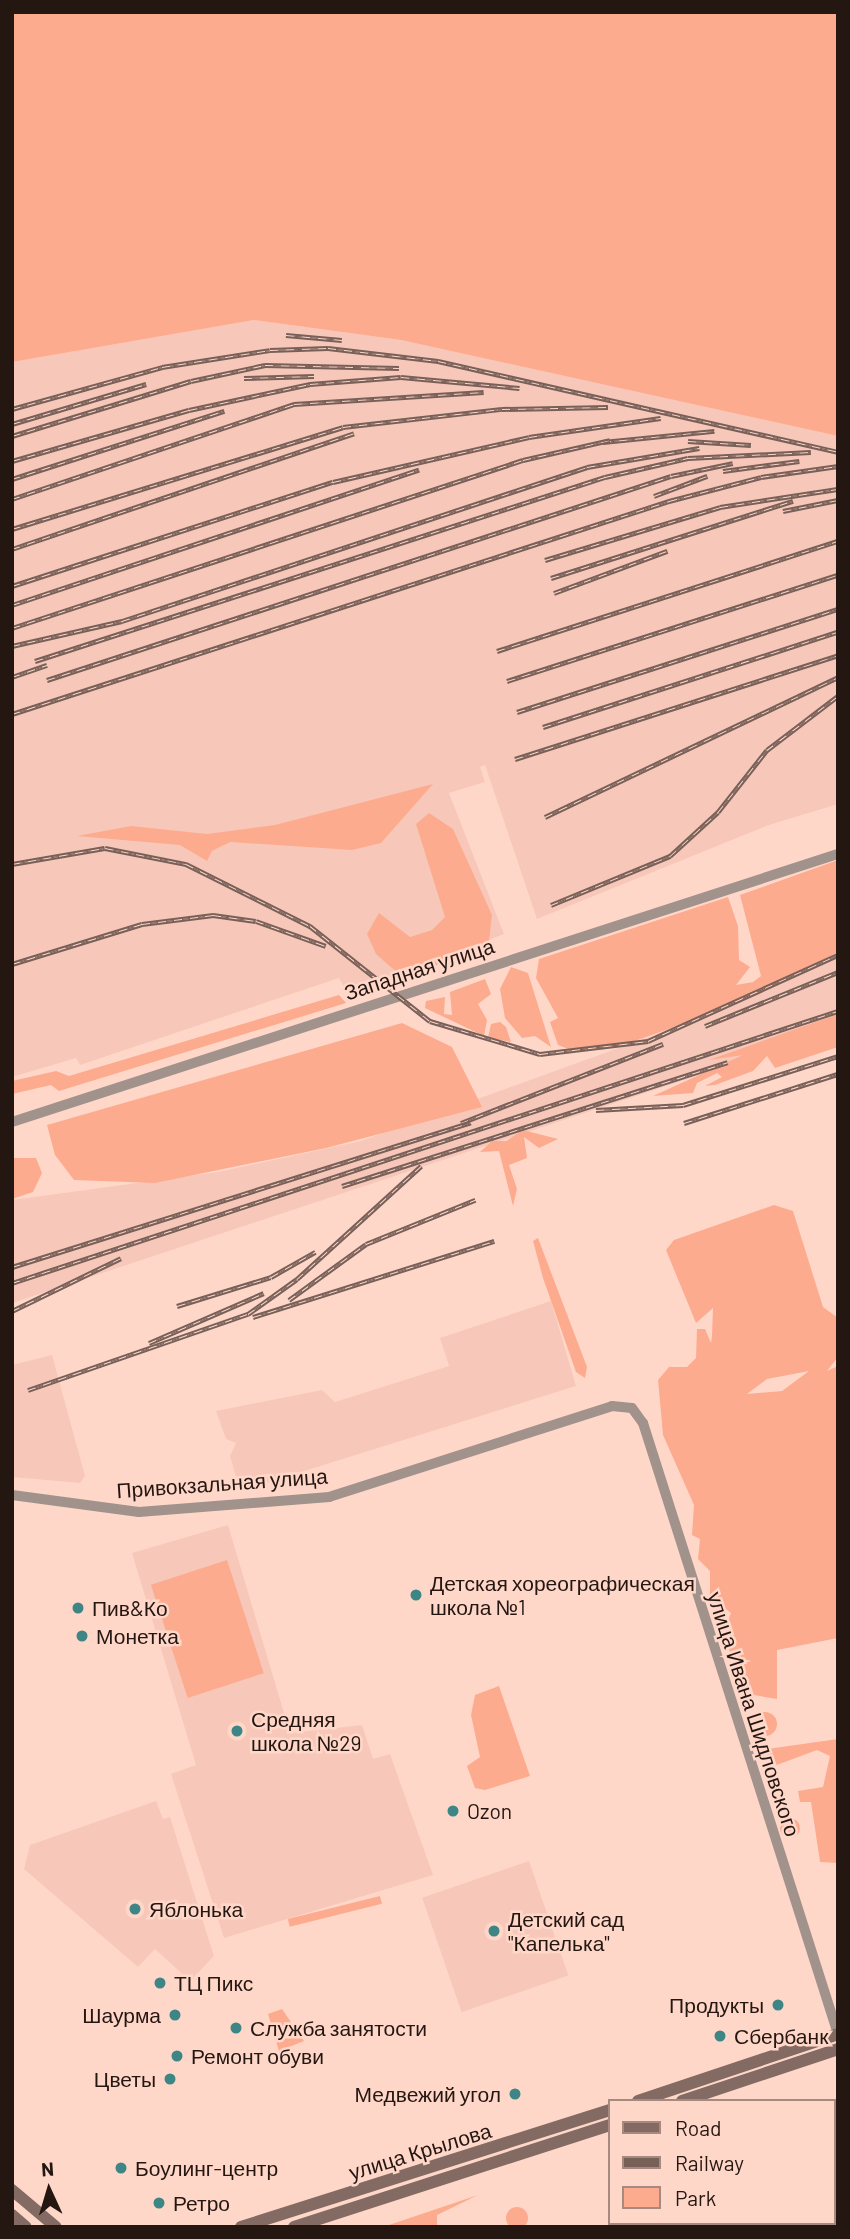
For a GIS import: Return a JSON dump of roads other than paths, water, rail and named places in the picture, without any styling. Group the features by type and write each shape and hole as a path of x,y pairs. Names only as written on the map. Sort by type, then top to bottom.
{"main road":[{"path":"644,2099 838,2034"},
{"path":"688,2099 838,2049"},
{"name":"улица Крылова","path":"241,2227 608,2111"},
{"name":"улица Крылова","path":"293,2227 608,2125"},
{"path":"12,2190 56,2227"},
{"path":"12,2215 26,2227"}],"street":[{"name":"Западная улица","path":"12,1122 838,854"},
{"name":"Привокзальная улица","path":"12,1495 139,1512 329,1497 612,1406 632,1408"},
{"name":"улица Ивана Шидловского","path":"632,1408 643,1423 838,2034"}],"railway":[{"path":"286,335 342,340"},
{"path":"12,409 162,367 270,350 328,348 438,361 838,452"},
{"path":"12,436 191,381 265,365 399,368"},
{"path":"244,378 314,376"},
{"path":"12,461 189,410 310,384 401,377 519,388"},
{"path":"12,424 146,384"},
{"path":"12,499 294,404 484,392"},
{"path":"12,529 343,427 502,409 608,407"},
{"path":"12,479 224,411"},
{"path":"12,586 333,482 529,437 661,418"},
{"path":"603,442 714,431"},
{"path":"12,549 354,433"},
{"path":"12,628 523,460 610,440"},
{"path":"688,441 751,445"},
{"path":"12,646 122,621 587,467 699,448"},
{"path":"35,661 605,477 688,458 811,452"},
{"path":"723,471 799,461"},
{"path":"47,680 671,476 733,463"},
{"path":"12,714 669,501 761,477 838,466"},
{"path":"12,605 419,470"},
{"path":"654,496 707,476"},
{"path":"545,560 720,507 838,489"},
{"path":"783,511 838,500"},
{"path":"551,578 793,501"},
{"path":"497,651 838,541"},
{"path":"554,593 667,551"},
{"path":"507,681 838,575"},
{"path":"517,712 838,609"},
{"path":"543,727 838,632"},
{"path":"515,759 838,655"},
{"path":"12,677 47,665"},
{"path":"545,817 838,677"},
{"path":"551,905 670,856 718,812 767,750 838,696"},
{"path":"12,864 105,848 186,864 310,926 430,1021 540,1054 648,1041 838,955"},
{"path":"12,964 142,924 213,915 256,921 326,946"},
{"path":"705,1026 838,972"},
{"path":"12,1283 838,1011"},
{"path":"461,1123 663,1044"},
{"path":"596,1110 683,1105 838,1056"},
{"path":"342,1186 728,1062"},
{"path":"684,1123 838,1074"},
{"path":"12,1267 471,1122"},
{"path":"28,1390 248,1314 297,1279 421,1166"},
{"path":"289,1300 366,1244 475,1200"},
{"path":"253,1317 494,1241"},
{"path":"177,1306 271,1277 315,1252"},
{"path":"12,1311 121,1258"},
{"path":"149,1343 264,1293"}],"place":[{"name":"Детская хореографическая школа №1","path":"416,1595"},
{"name":"Пив&Ко","path":"78,1608"},
{"name":"Монетка","path":"82,1636"},
{"name":"Средняя школа №29","path":"237,1731"},
{"name":"Ozon","path":"453,1811"},
{"name":"Яблонька","path":"135,1909"},
{"name":"Детский сад \"Капелька\"","path":"494,1931"},
{"name":"ТЦ Пикс","path":"160,1983"},
{"name":"Продукты","path":"778,2005"},
{"name":"Шаурма","path":"175,2015"},
{"name":"Служба занятости","path":"236,2028"},
{"name":"Сбербанк","path":"720,2036"},
{"name":"Ремонт обуви","path":"177,2056"},
{"name":"Цветы","path":"170,2079"},
{"name":"Медвежий угол","path":"515,2094"},
{"name":"Боулинг-центр","path":"121,2168"},
{"name":"Ретро","path":"159,2203"}]}
